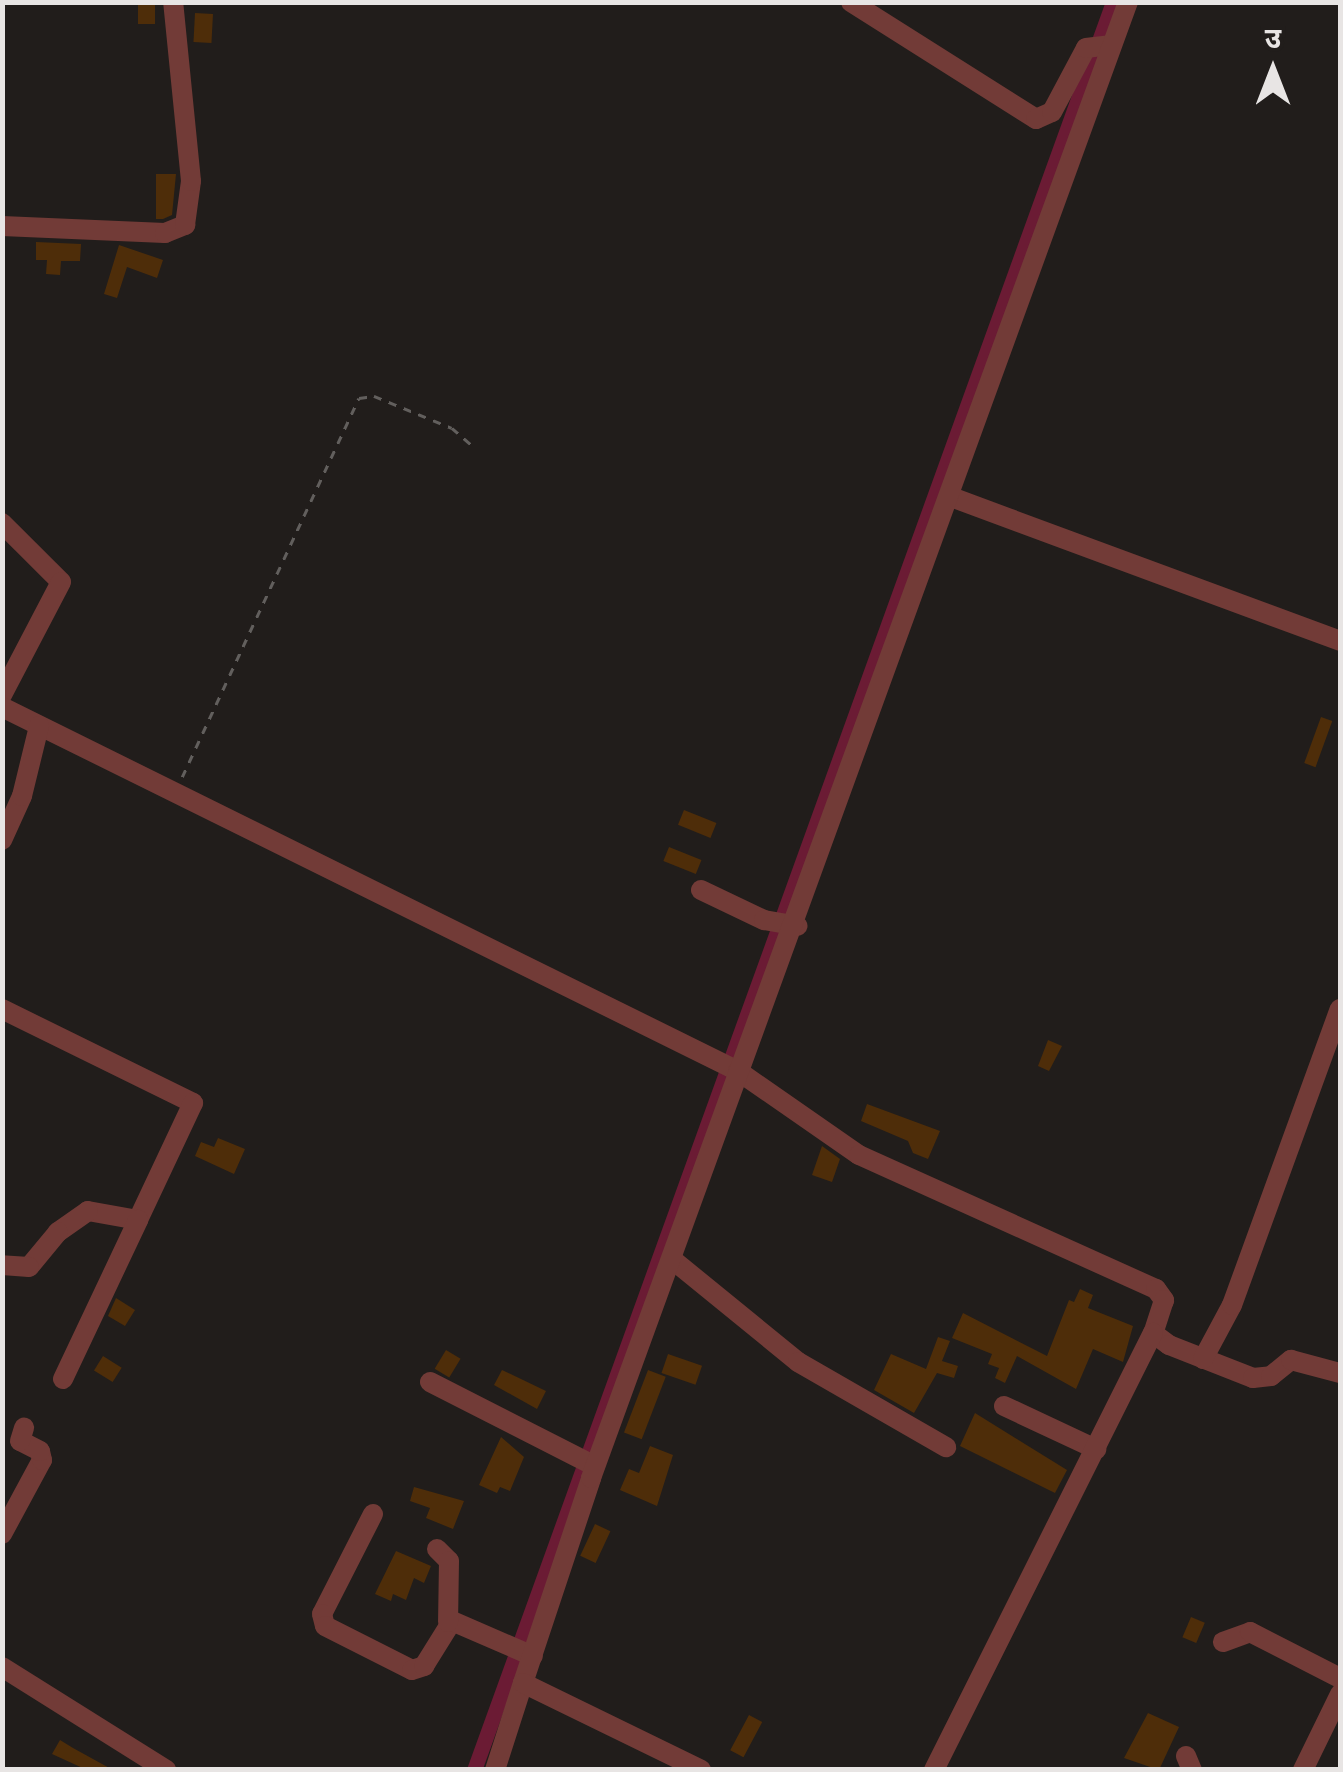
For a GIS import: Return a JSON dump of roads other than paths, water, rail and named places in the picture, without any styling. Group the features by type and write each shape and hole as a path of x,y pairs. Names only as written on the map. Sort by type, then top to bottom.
{"street":[{"path":"2,226 164,233 185,225 191,181 173,2"},
{"path":"851,2 1036,120 1052,112 1102,46 1128,2"},
{"path":"495,1770 586,1462 673,1260 786,925 951,497 1102,46"},
{"path":"951,497 1340,641"},
{"path":"2,524 62,582 2,695"},
{"path":"2,707 714,1061 859,1154 1156,1289 1163,1306 1152,1333 934,1770"},
{"path":"2,840 22,796 39,726"},
{"path":"701,890 786,925"},
{"path":"2,1009 191,1098 192,1110 63,1378"},
{"path":"1204,1359 1232,1305 1340,1009"},
{"path":"2,1265 29,1267 58,1232 88,1211 138,1220"},
{"path":"673,1260 798,1362 946,1447"},
{"path":"1152,1333 1253,1378 1271,1376 1291,1360 1340,1373"},
{"path":"430,1382 586,1462"},
{"path":"1004,1406 1096,1450"},
{"path":"2,1534 42,1460 40,1451 20,1441 24,1428"},
{"path":"373,1514 322,1614 323,1623 417,1670 448,1622 449,1561 437,1549"},
{"path":"448,1622 506,1641 530,1655"},
{"path":"1223,1642 1250,1632 1340,1678"},
{"path":"2,1667 166,1770"},
{"path":"523,1683 701,1770"},
{"path":"1303,1770 1340,1694"}],"waterway":[{"path":"474,1770 1113,2"}]}
